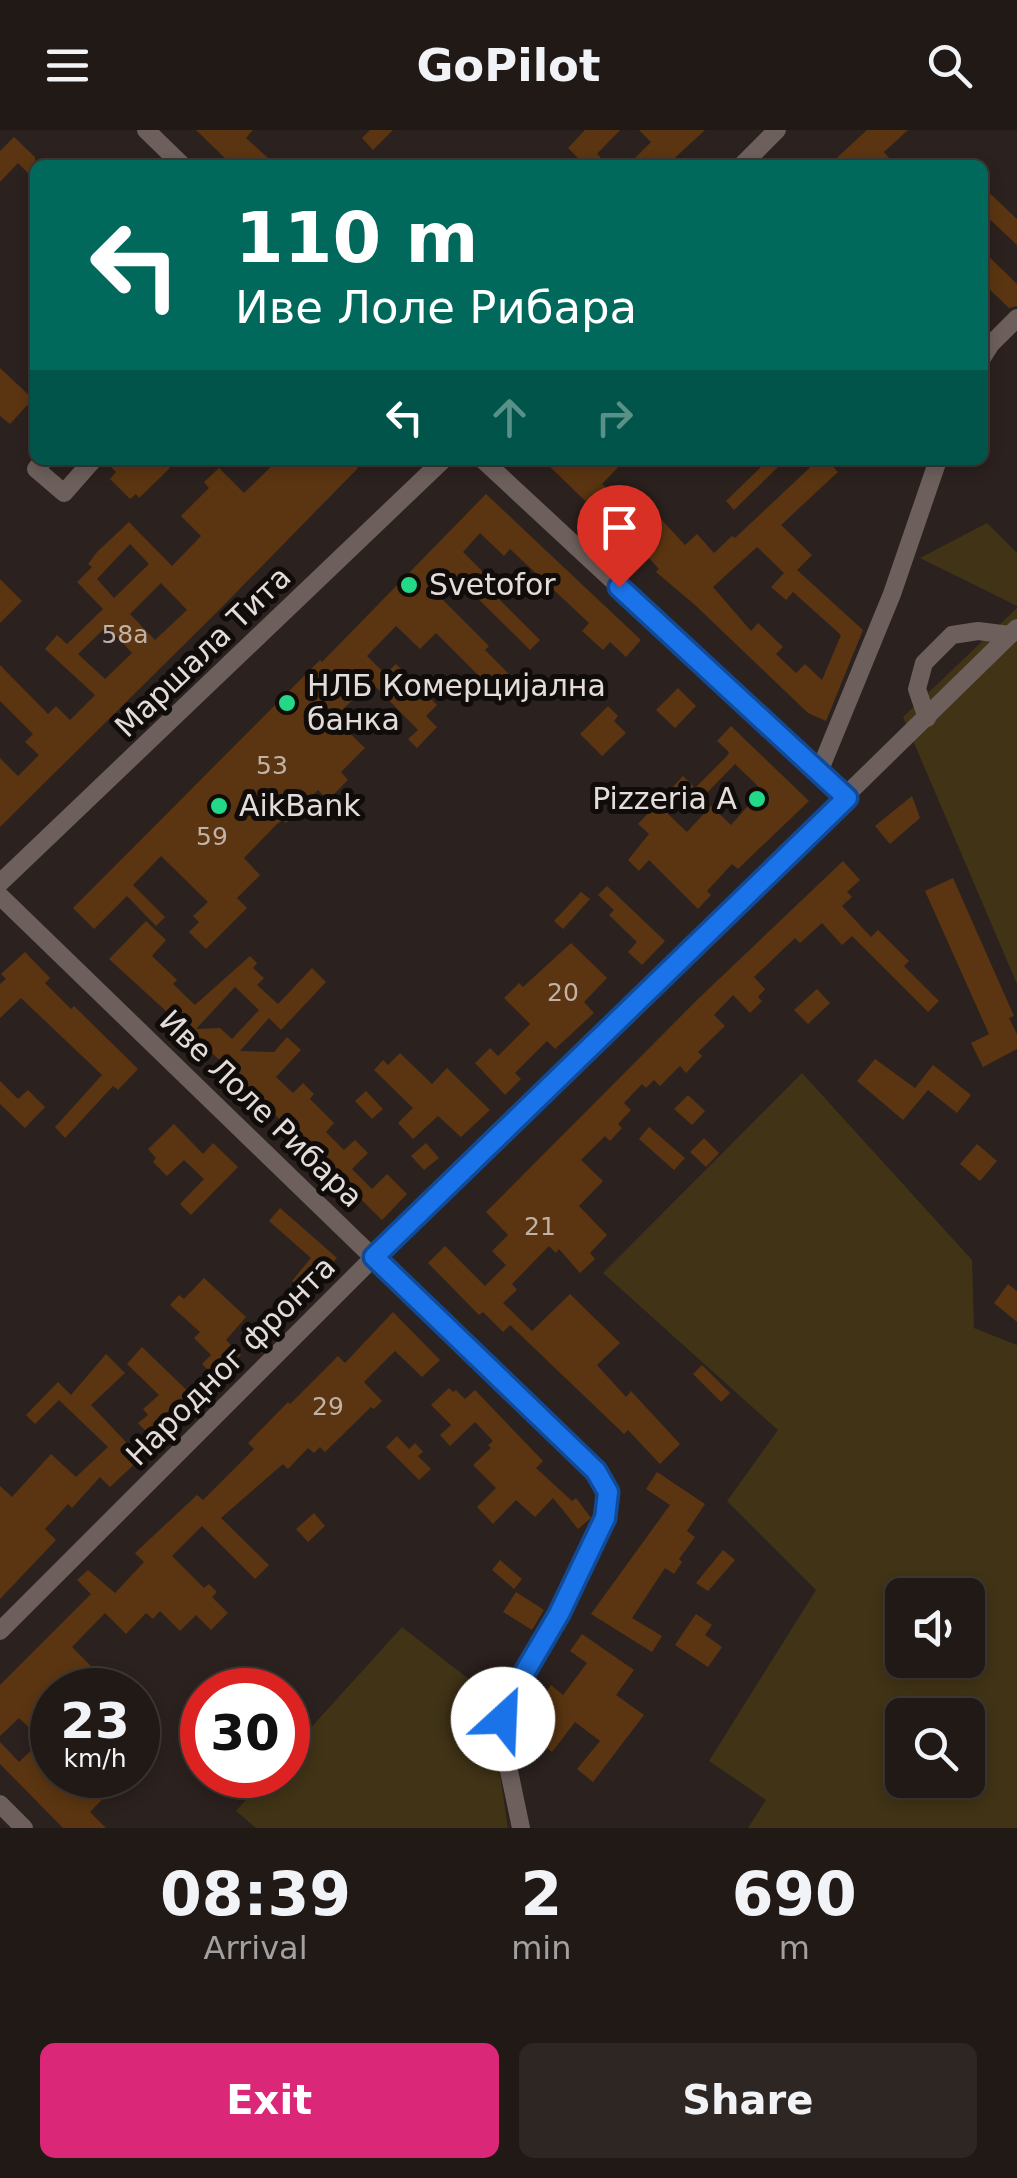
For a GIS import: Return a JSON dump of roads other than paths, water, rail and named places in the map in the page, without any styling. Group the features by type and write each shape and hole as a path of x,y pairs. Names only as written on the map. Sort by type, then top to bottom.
{"street":[{"path":"146,130 177,160"},
{"path":"747,160 777,130"},
{"path":"988,349 1017,318"},
{"path":"40,465 36,469 64,493 89,465"},
{"name":"Маршала Тита","path":"0,883 439,465"},
{"path":"487,465 847,798"},
{"path":"819,772 892,594 936,465"},
{"path":"927,718 917,689 924,663 952,636 1013,631"},
{"name":"Народног фронта","path":"0,1631 374,1257 847,798 1013,631"},
{"name":"Иве Лоле Рибара","path":"0,896 596,1471 608,1492 605,1518 559,1614 506,1708 504,1748 521,1828"},
{"path":"0,1804 24,1828"}],"place":[{"name":"Svetofor","path":"409,585"},
{"name":"НЛБ Комерцијална банка","path":"287,703"},
{"name":"Pizzeria A","path":"757,799"},
{"name":"AikBank","path":"219,806"}]}
